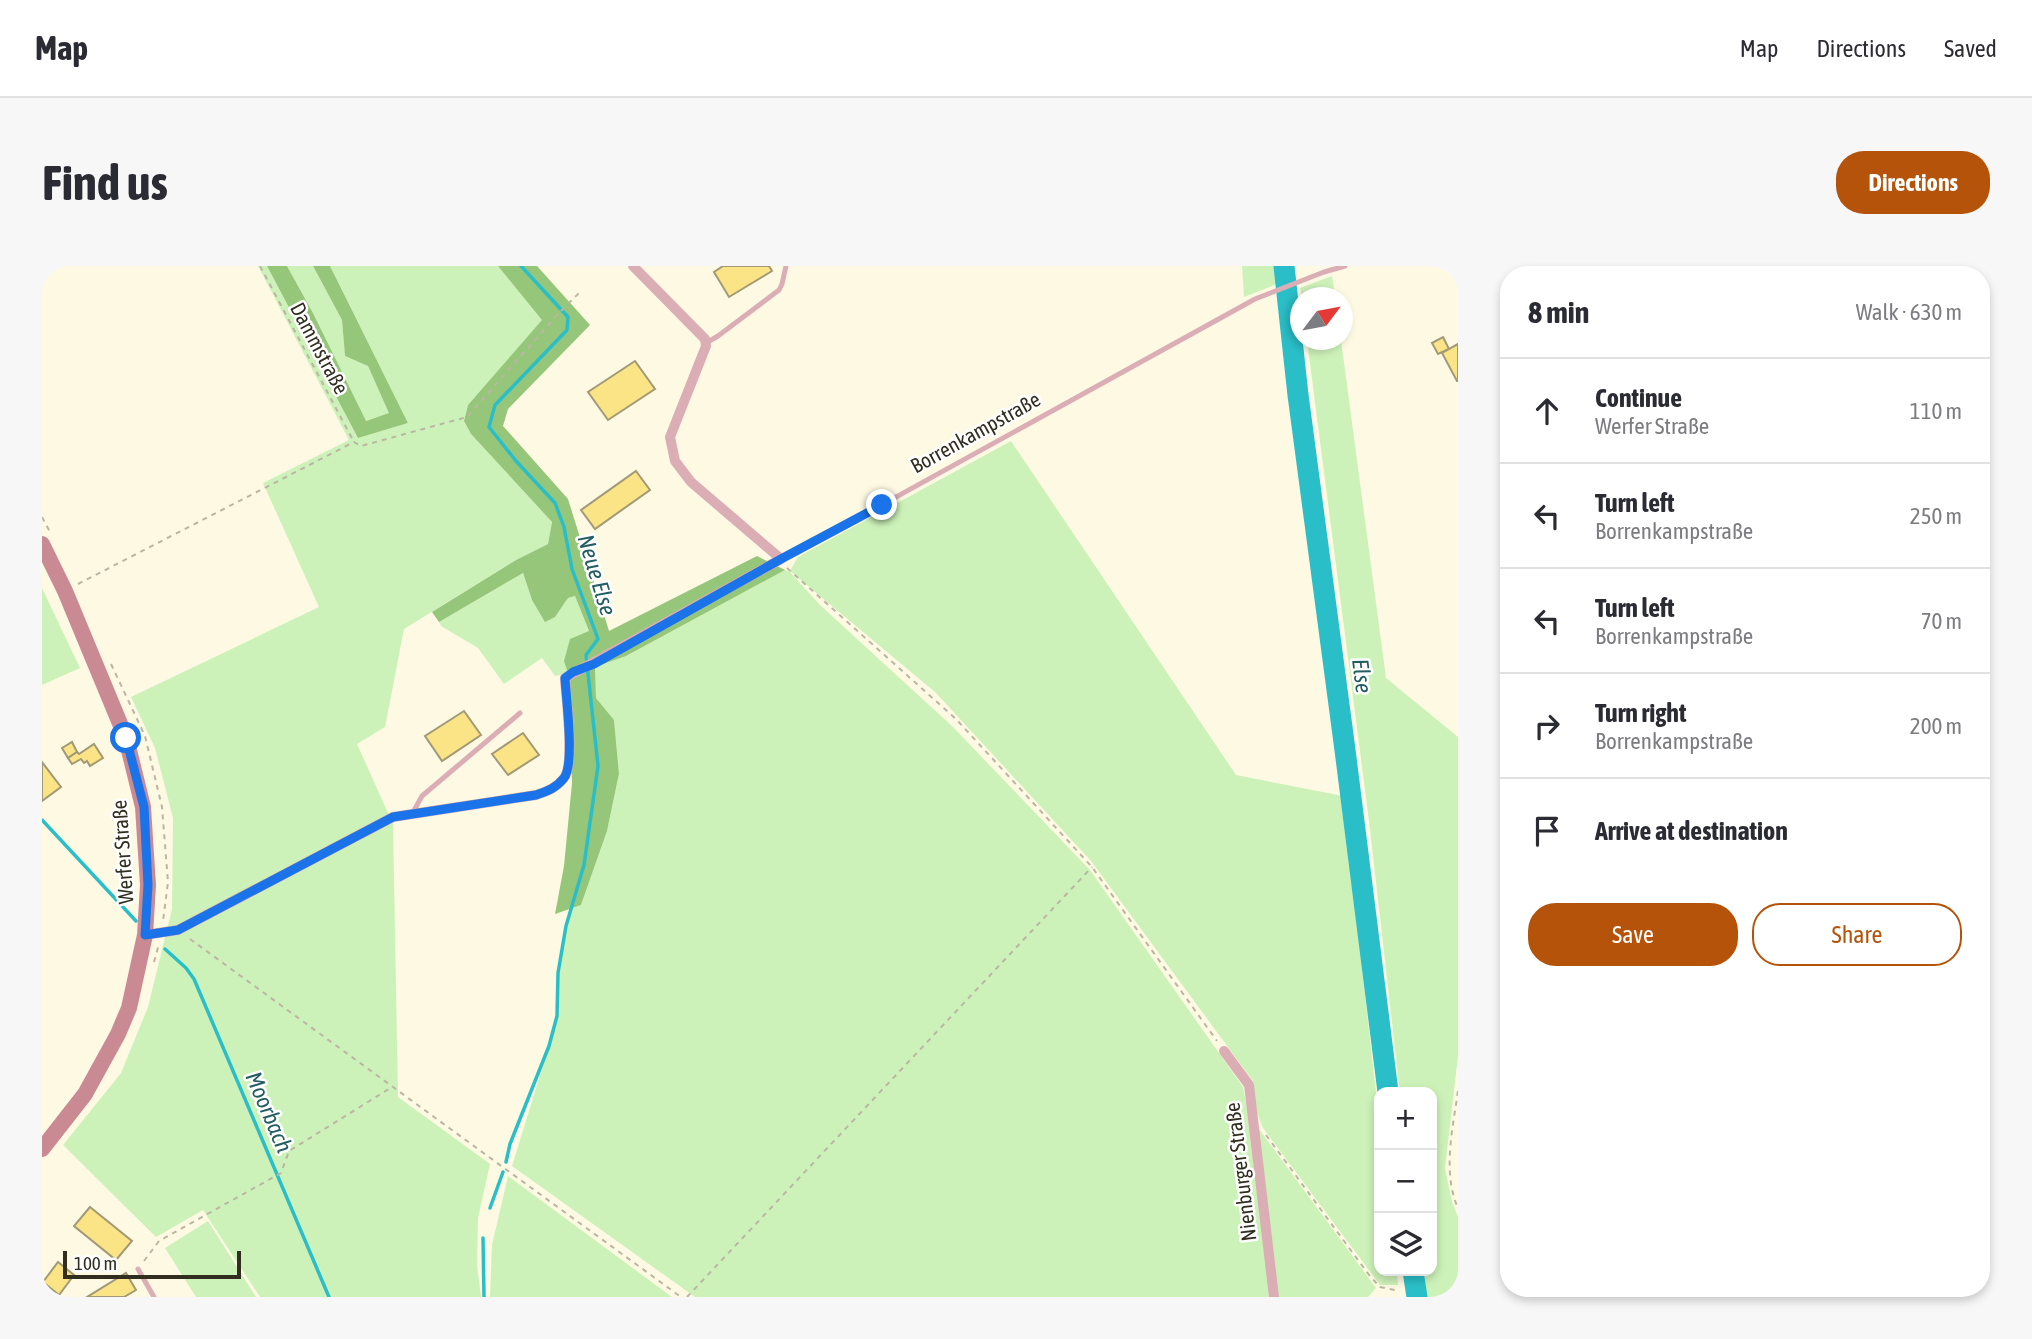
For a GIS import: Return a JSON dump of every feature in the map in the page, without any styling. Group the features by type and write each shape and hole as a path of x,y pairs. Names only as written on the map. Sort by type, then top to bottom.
{"street":[{"path":"633,266 706,343 670,437 675,461 691,482 781,559"},
{"name":"Werfer Straße","path":"42,544 65,591 126,738 144,807 148,885 145,935 129,1008 114,1043 85,1094 42,1149"},
{"name":"Borrenkampstraße","path":"145,935 178,930 393,817 536,795 553,790 566,776 569,754 565,678 781,559"},
{"name":"Nienburger Straße","path":"1224,1051 1248,1084 1274,1297"}],"lane":[{"path":"706,343 718,337 779,290 786,266"},
{"name":"Borrenkampstraße","path":"781,559 1255,299 1345,266"},
{"path":"412,814 422,796 520,713"},
{"path":"138,1269 154,1297"}],"path":[{"name":"Dammstraße","path":"260,266 354,442"},
{"path":"65,591 354,442 360,446 467,417 580,292"},
{"path":"781,559 790,572 956,719 1092,867 1224,1051"},
{"path":"687,1297 1092,867"},
{"path":"178,930 681,1297"},
{"path":"138,1269 159,1241 281,1173 289,1151 393,1086"},
{"path":"1458,1091 1450,1173 1458,1208"},
{"path":"1252,1116 1369,1275 1380,1287 1395,1290"}],"green space":[{"path":"258,266 267,266 358,438 408,423 330,266 498,266 543,320 468,405 464,421 471,434 552,522 548,544 516,560 404,629 385,727 357,744 393,824 398,1097 490,1164 478,1218 477,1265 481,1297 260,1297 203,1210 156,1237 63,1145 121,1073 148,1007 172,909 173,818 155,748 131,697 319,607 263,483 349,440"},
{"path":"267,266 287,266 366,421 389,413 368,366 345,356 342,320 313,266 330,266 408,423 358,438"},
{"path":"287,266 313,266 342,320 345,356 368,366 390,413 365,421"},
{"path":"498,266 537,266 590,325 508,409 503,426 568,499 609,631 757,556 785,570 626,656 595,667 596,698 614,720 619,774 607,831 581,905 555,914 564,866 572,783 568,673 564,661 570,639 589,631 575,596 568,598 555,617 545,622 532,600 523,573 439,622 432,612 516,560 548,544 552,522 471,434 464,421 468,405 542,320"},
{"path":"1242,266 1280,266 1282,282 1244,297"},
{"path":"1332,276 1334,287 1303,287"},
{"path":"1308,350 1342,350 1386,678 1458,737 1458,1056 1445,1168 1458,1217 1458,1297 1427,1297 1425,1276 1437,1276 1437,1087 1399,1087 1369,821"},
{"path":"1011,441 1236,775 1343,796 1375,1087 1374,1276 1397,1276 1398,1285 1380,1285 1263,1128 1256,1110 1253,1081 1091,861 935,692 790,571 798,557"},
{"path":"785,570 952,726 1090,870 1243,1087 1248,1114 1376,1288 1368,1297 695,1297 512,1166 558,1017 558,974 570,909 581,905 607,831 619,775 614,720 596,698 595,667 626,656"},
{"path":"523,573 532,600 555,617 568,598 575,596 589,631 568,673 555,676 542,658 504,684 478,648 441,626 439,622"},
{"path":"42,588 80,668 42,685"},
{"path":"508,1176 672,1297 490,1297 492,1245"},
{"path":"208,1221 256,1297 196,1297 165,1248"}],"building":[{"path":"723,266 769,266 772,271 729,297 714,272"},
{"path":"1443,337 1449,349 1438,354 1432,343"},
{"path":"1458,344 1458,381 1457,381 1442,353"},
{"path":"635,361 655,389 608,420 588,392"},
{"path":"636,471 650,490 595,529 581,510"},
{"path":"464,711 481,735 442,761 425,736"},
{"path":"523,733 539,755 508,775 492,754"},
{"path":"72,742 77,752 68,758 62,748"},
{"path":"94,744 103,758 90,766 87,761 84,763 81,759 72,764 68,758"},
{"path":"42,762 61,787 42,801"},
{"path":"90,1207 132,1241 116,1260 74,1226"},
{"path":"58,1262 74,1275 59,1295 43,1282"},
{"path":"126,1273 136,1290 124,1297 87,1297"}],"waterway":[{"name":"Neue Else","path":"506,1162 510,1144 549,1046 557,1016 558,973 566,926 584,865 598,766 586,655 598,639 572,569 564,527 555,503 489,427 495,405 567,330 568,317 521,266"},
{"name":"Else","path":"1284,266 1298,395 1387,1087"},
{"name":"Moorbach","path":"42,820 136,921"},
{"name":"Moorbach","path":"165,949 194,979 329,1297"},
{"name":"Neue Else","path":"490,1208 503,1172"},
{"name":"Neue Else","path":"483,1238 484,1297"},
{"name":"Else","path":"1414,1276 1417,1297"}],"route":[{"path":"126,738 144,807 148,885 145,935 178,930 393,817 536,795 553,790 566,776 569,754 565,678 882,505"}]}
